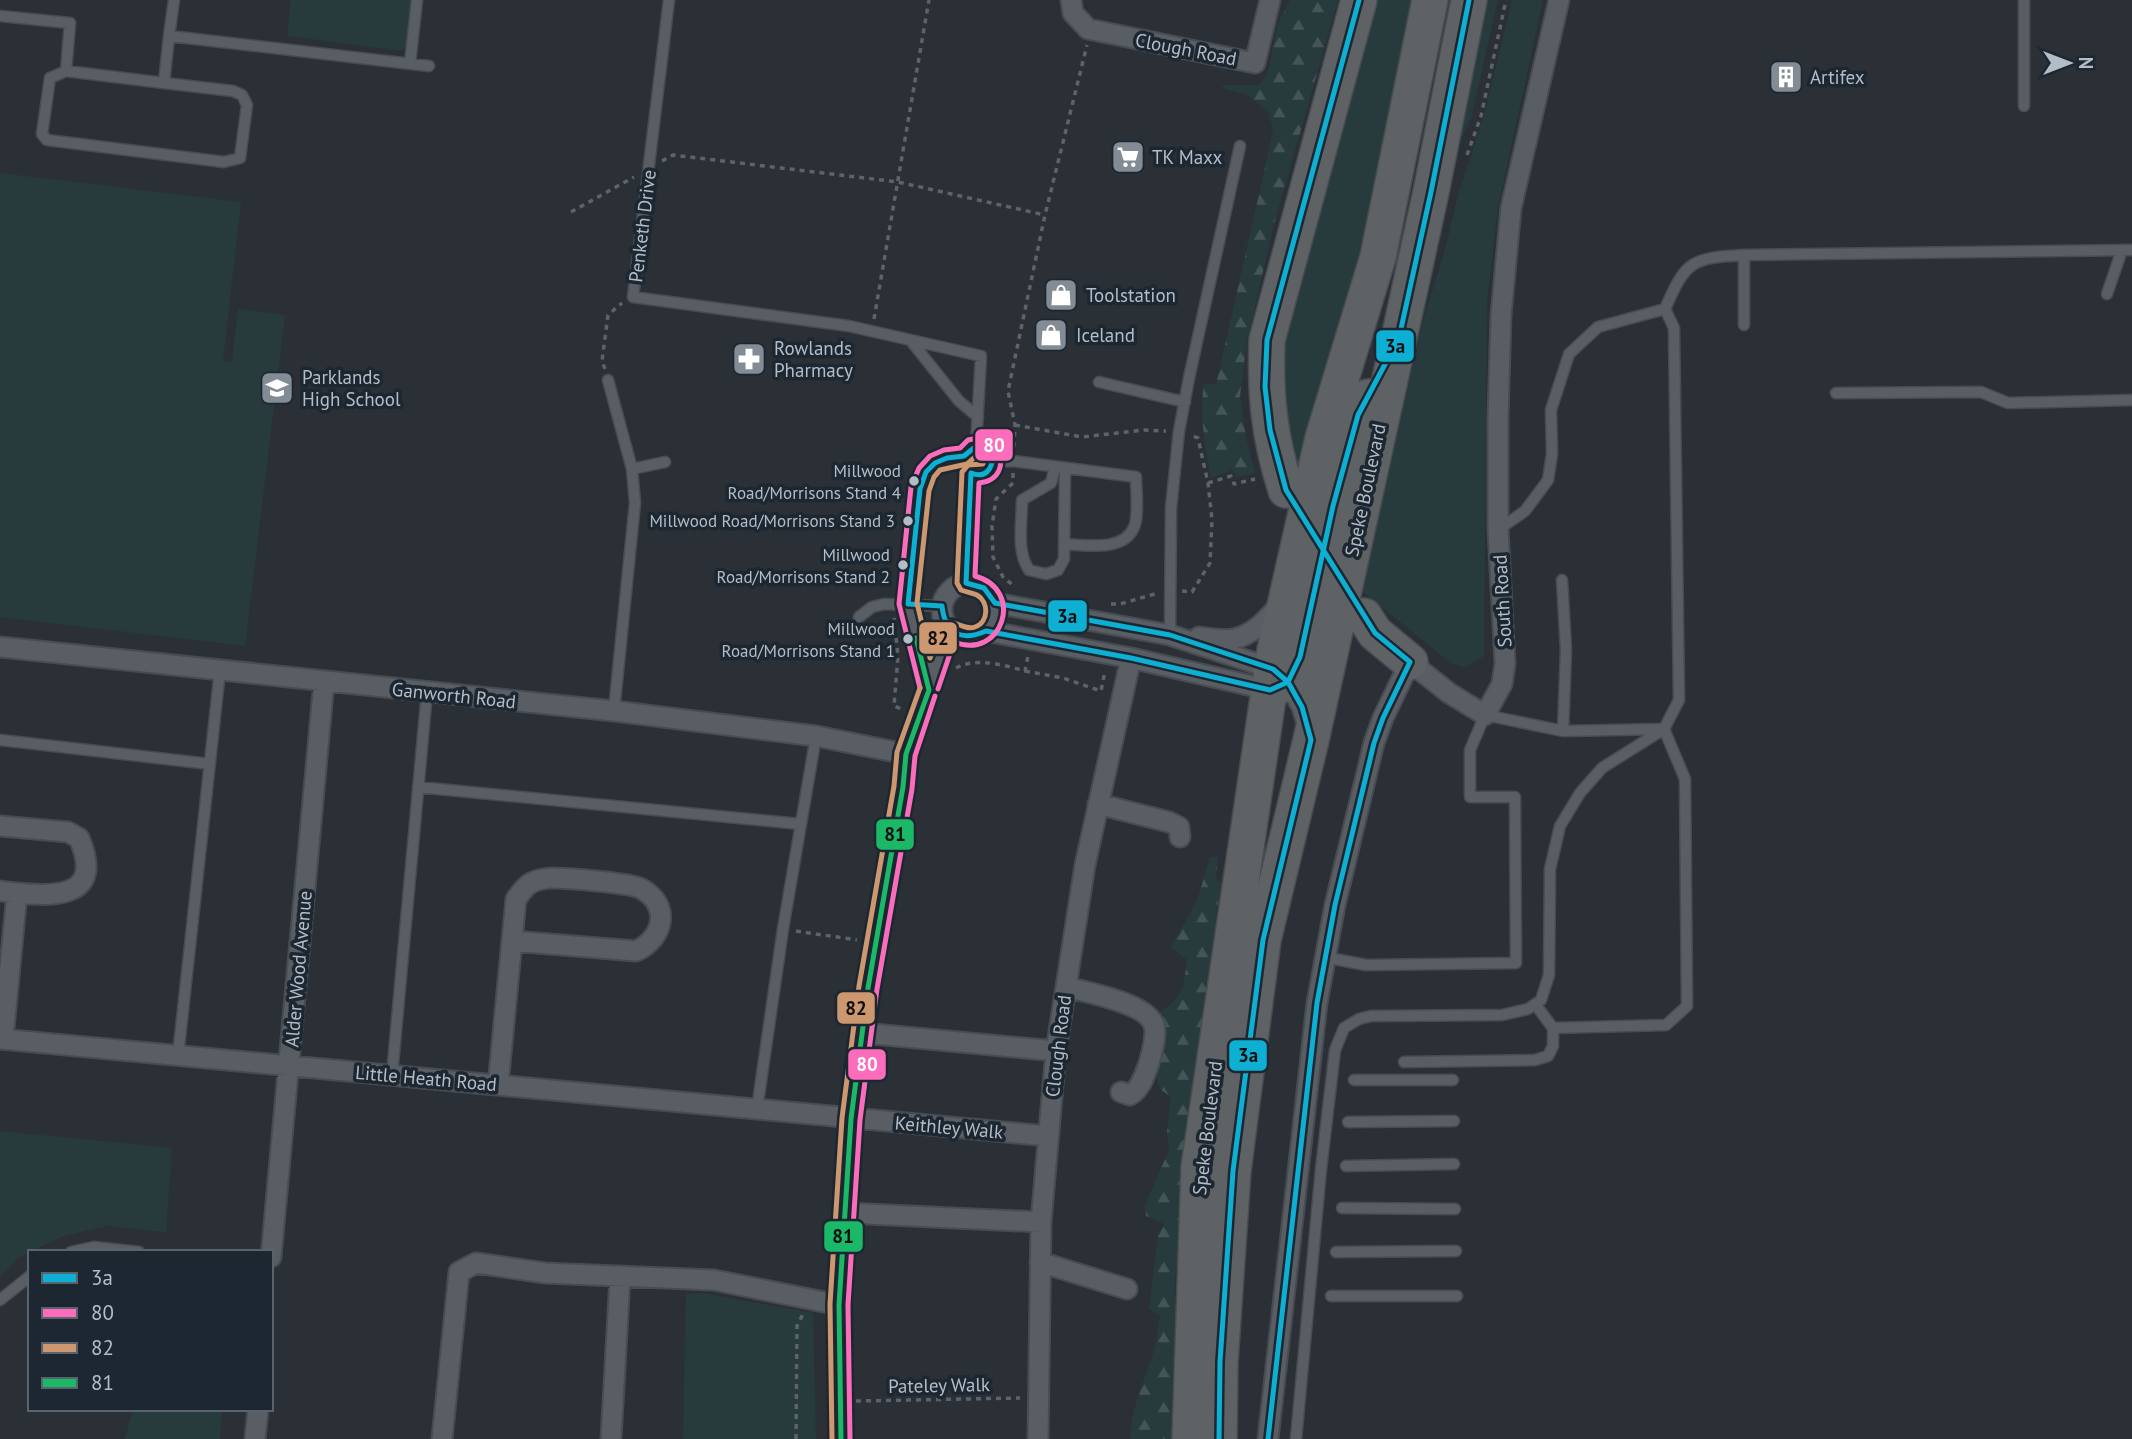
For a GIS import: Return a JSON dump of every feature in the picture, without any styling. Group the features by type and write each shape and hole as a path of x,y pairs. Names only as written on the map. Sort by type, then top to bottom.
{"highway":[{"path":"1282,479 1270,430 1265,387 1267,340 1359,0"},
{"name":"Speke Boulevard","path":"1190,1439 1199,1167 1277,680 1275,650 1323,438 1377,257 1430,0"},
{"name":"Speke Boulevard","path":"1219,1439 1220,1362 1233,1171 1263,940 1311,740 1399,338 1469,0"},
{"path":"1277,680 1300,656 1333,506 1358,415 1399,338"},
{"path":"1364,616 1375,633 1410,662"}],"street":[{"name":"Clough Road","path":"1071,0 1073,13 1088,29 1255,63 1270,0"},
{"name":"South Road","path":"1485,715 1502,684 1505,664 1497,416 1511,208 1559,0"},
{"path":"966,583 984,588 995,603 996,612 986,631 968,638 950,630 944,622 942,606 950,590 966,583"},
{"path":"995,603 1170,635 1231,639 1251,632 1271,616 1287,596"},
{"path":"841,1439 839,1305 851,1119 906,754 950,630"},
{"path":"986,631 1131,658 1277,680"},
{"path":"1170,635 1277,680 1302,707 1311,740"},
{"name":"Ganworth Road","path":"0,646 614,710 816,736 906,754"},
{"name":"Clough Road","path":"1038,1439 1041,1222 1056,1051 1085,865 1131,658"},
{"path":"1268,1439 1324,957 1374,743 1410,662 1449,693 1485,715"},
{"name":"Alder Wood Avenue","path":"272,1250 324,681"},
{"path":"1098,804 1169,822 1179,827 1180,837"},
{"path":"0,826 68,832 79,838 87,861 86,873 81,883 71,891 45,894 9,892 2,1039"},
{"path":"498,1085 516,899 529,883 550,878 640,887 656,899 660,912 656,937 648,946 636,951 512,941"},
{"path":"1066,987 1110,997 1148,1016 1154,1024 1151,1052 1137,1091 1130,1095 1121,1092"},
{"path":"863,1033 1056,1051"},
{"name":"Little Heath Road","path":"2,1039 851,1119"},
{"name":"Keithley Walk","path":"851,1119 1048,1136"},
{"path":"846,1213 1041,1222"},
{"path":"1040,1262 1127,1289"},
{"path":"442,1439 459,1272 476,1264 545,1273 714,1280 839,1305"},
{"path":"611,1439 620,1277"},
{"path":"255,1439 258,1411"}],"lane":[{"path":"163,83 174,0"},
{"path":"410,64 417,0"},
{"name":"Penketh Drive","path":"669,0 633,297 849,326 981,356 976,446"},
{"path":"2024,0 2024,106"},
{"path":"0,16 69,23 66,71"},
{"path":"169,36 429,66"},
{"path":"66,71 163,83 233,91 242,95 247,105 240,158 224,162 47,139 42,134 50,78 66,71"},
{"path":"1170,635 1171,508 1179,431 1241,146"},
{"path":"1296,1439 1321,1169 1335,1050 1344,1028 1359,1019 1371,1016 1502,1015 1528,1010 1541,1000 1549,975 1550,869 1560,825 1580,793 1602,768 1664,729 1678,700 1674,328 1665,309 1677,282 1690,265 1707,257 2127,250 2106,294"},
{"path":"1744,255 1744,325"},
{"path":"1499,529 1525,511 1548,480 1552,454 1551,410 1569,354 1598,327 1665,309"},
{"path":"911,341 959,401 978,417"},
{"path":"608,380 632,470 635,503 614,710"},
{"path":"1099,382 1185,402"},
{"path":"1836,393 1981,392 2008,403 2132,400"},
{"path":"929,690 908,604 920,489 926,471 937,460 964,456 976,446 986,448 993,462 989,471 985,474 971,474"},
{"path":"964,456 964,466 971,474 966,583"},
{"path":"993,462 1013,461 1136,477 1135,526 1128,536 1119,542 1101,545 1064,544"},
{"path":"632,470 665,462"},
{"path":"1060,467 1064,559 1058,570 1046,574 1029,570 1024,562 1022,500 1051,482 1060,467"},
{"path":"1562,580 1566,650 1563,731"},
{"path":"859,617 872,607 884,604 942,606"},
{"path":"178,1056 220,670"},
{"path":"392,1075 427,692"},
{"path":"1485,715 1563,731 1664,729"},
{"name":"South Road","path":"1324,957 1366,965 1516,963 1514,797 1470,797 1470,750 1485,715"},
{"path":"1553,1028 1666,1026 1687,1006 1685,779 1664,729"},
{"path":"757,1109 783,929 816,736"},
{"path":"0,740 210,764"},
{"path":"418,787 800,824"},
{"path":"1405,1062 1535,1060 1548,1056 1553,1046 1553,1028 1535,1004"},
{"path":"1354,1080 1453,1080"},
{"path":"1348,1122 1454,1121"},
{"path":"1346,1166 1454,1164"},
{"path":"1342,1208 1455,1209"},
{"path":"80,1250 94,1247 121,1250"},
{"path":"1336,1252 1456,1251"},
{"path":"0,1300 28,1278"},
{"path":"1331,1296 1457,1296"}],"path":[{"path":"872,332 929,0"},
{"path":"571,212 673,155 898,182 1045,215"},
{"path":"608,380 602,361 608,316 633,297"},
{"path":"1208,483 1231,476 1234,484 1256,479 1282,479"},
{"path":"783,929 876,942"},
{"path":"796,1439 797,1326 810,1300"},
{"name":"Pateley Walk","path":"840,1401 1038,1398"}],"green space":[{"path":"291,0 414,0 405,49 287,36"},
{"path":"1290,0 1338,0 1274,224 1247,341 1240,396 1246,439 1255,473 1237,477 1233,470 1211,478 1202,419 1204,383 1216,385 1273,132 1269,113 1248,95 1223,88 1223,85 1259,85 1267,75 1278,23"},
{"path":"1367,0 1416,0 1364,247 1297,485 1287,460 1281,341"},
{"path":"1484,0 1498,0 1471,118 1448,168"},
{"path":"1512,0 1543,0 1498,208 1487,302 1484,656 1465,667 1452,664 1362,591 1424,317 1443,257 1459,192 1484,116"},
{"path":"0,173 241,202 223,361 232,362 238,309 285,315 245,646 0,617"},
{"path":"1210,857 1218,857 1216,880 1221,883 1216,915 1220,936 1203,1017 1184,1226 1175,1276 1171,1439 1130,1439 1135,1406 1154,1349 1160,1316 1149,1309 1158,1235 1164,1224 1146,1216 1145,1205 1169,1150 1167,1132 1171,1097 1160,1089 1153,1066 1163,1026 1159,1013 1173,1002 1183,985 1187,960 1171,947 1197,901"},
{"path":"0,1131 172,1148 166,1232 107,1226 63,1236 34,1250 28,1250 28,1253 18,1258 0,1276"},
{"path":"702,1293 813,1313 816,1439 683,1439 686,1294"},
{"path":"132,1411 222,1411 220,1439 125,1439"}],"transit line":[{"name":"3a","path":"1268,1439 1317,1003 1335,905 1374,743 1410,662 1375,633 1286,490 1270,430 1265,387 1267,340 1359,0"},
{"name":"3a","path":"1288,682 1300,657 1333,506 1358,415 1399,338 1469,0"},
{"name":"80","path":"920,688 899,604 911,487 919,468 930,456 944,450 960,448 968,440 983,437 997,447 1001,460 996,475 979,483 975,576 991,584 1000,595 1002,621 995,633 985,642 971,645 954,642 938,689"},
{"name":"3a","path":"975,447 987,449 993,456 987,472 981,475 971,473 966,583 984,588 995,603 1170,635 1273,669 1288,682 1270,690 1131,658 986,631 969,636 962,635 951,629 942,606 908,604 920,489 926,472 935,463 964,456 975,447"},
{"name":"82","path":"980,455 984,460 983,464 968,465 962,472 957,583 961,590 981,598 984,602 985,617 980,624 971,628 952,622 944,623 930,658 917,603 929,491 940,470 967,464 980,455"},
{"name":"81","path":"841,1439 839,1305 851,1119 868,988 903,787 906,754 929,690 916,638"},
{"name":"3a","path":"1219,1439 1220,1362 1233,1171 1263,940 1311,740 1302,707 1288,682"},
{"name":"82","path":"832,1439 830,1304 842,1118 859,986 894,786 897,752 920,688"},
{"name":"80","path":"850,1439 848,1305 860,1120 877,989 912,789 915,756 935,696"}],"place":[{"name":"Artifex","path":"1786,77"},
{"name":"TK Maxx","path":"1128,157"},
{"name":"Toolstation","path":"1061,295"},
{"name":"Iceland","path":"1051,335"},
{"name":"Rowlands Pharmacy","path":"749,359"},
{"name":"Parklands High School","path":"277,388"},
{"name":"Millwood Road/Morrisons Stand 4","path":"914,481"},
{"name":"Millwood Road/Morrisons Stand 3","path":"908,521"},
{"name":"Millwood Road/Morrisons Stand 2","path":"903,565"},
{"name":"Millwood Road/Morrisons Stand 1","path":"908,639"}]}
